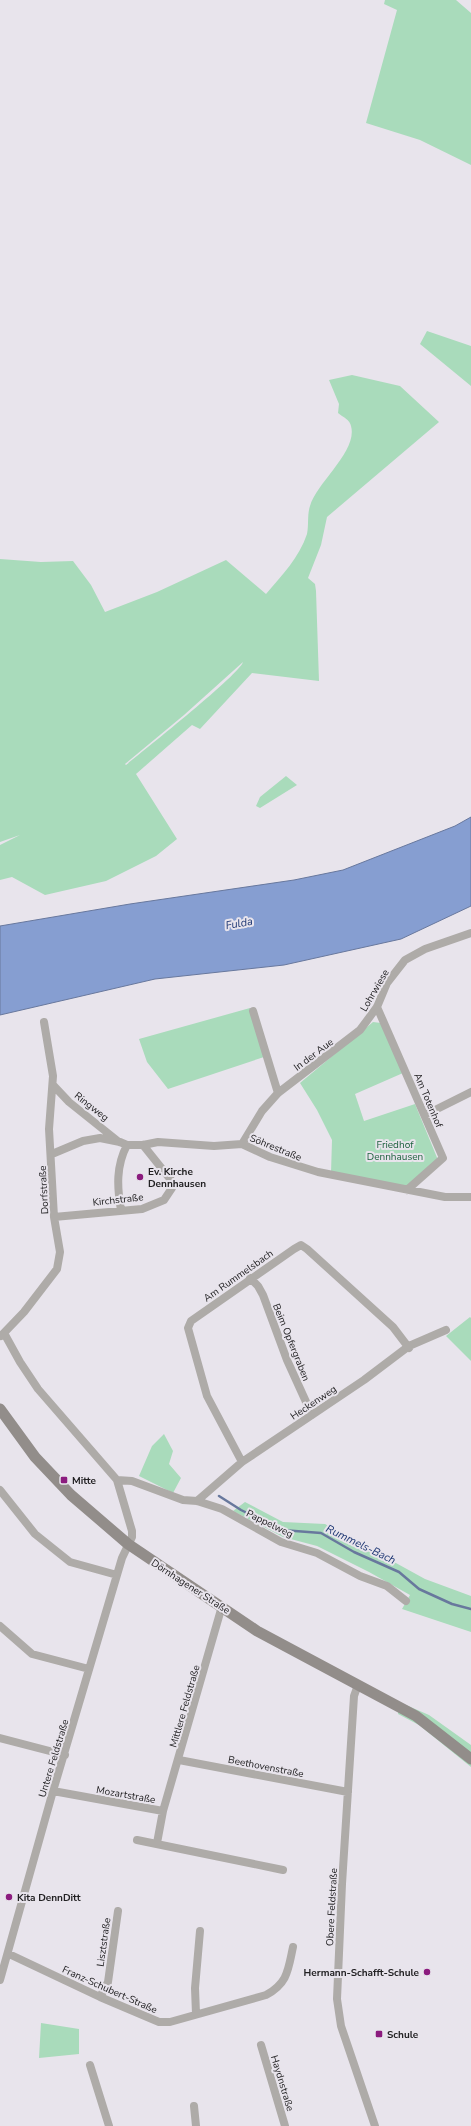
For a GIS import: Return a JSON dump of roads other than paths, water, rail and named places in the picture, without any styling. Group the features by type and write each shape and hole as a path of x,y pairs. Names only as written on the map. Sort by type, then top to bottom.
{"street":[{"name":"Lohrwiese","path":"360,1030 377,1007 387,983 405,960 425,949 471,933"},
{"name":"Am Totenhof","path":"377,1007 443,1158 407,1190"},
{"path":"253,1011 278,1093"},
{"name":"Dorfstraße","path":"2,1335 24,1312 57,1268 60,1252 54,1217 52,1154 48,1129 53,1085 50,1051 44,1022"},
{"name":"In der Aue","path":"242,1144 262,1111 278,1093 360,1030"},
{"name":"Ringweg","path":"53,1085 69,1102 124,1144"},
{"path":"424,1115 471,1092"},
{"name":"Söhrestraße","path":"52,1154 83,1142 100,1138 124,1144 142,1145 158,1142 214,1146 242,1144 294,1166 363,1182 445,1197 471,1197"},
{"path":"121,1210 117,1184 124,1144"},
{"name":"Kirchstraße","path":"54,1217 142,1208 164,1200 172,1188 171,1180 142,1145"},
{"name":"Am Rummelsbach","path":"242,1462 207,1396 188,1328 191,1320 250,1278 301,1245 387,1322 409,1348"},
{"name":"Beim Opfergraben","path":"250,1278 258,1286 263,1295 287,1360 312,1414"},
{"name":"Heckenweg","path":"197,1501 242,1462 409,1348 446,1330"},
{"path":"2,1335 38,1389 105,1463 117,1480 132,1531 132,1537 128,1544"},
{"name":"Dörnhagener Straße","path":"0,1409 36,1457 71,1495 128,1544 257,1631 416,1716 471,1759"},
{"name":"Pappelweg","path":"117,1480 132,1481 183,1500 197,1501 222,1509 281,1542 317,1553 360,1576 387,1586 406,1601"},
{"path":"0,1490 35,1534 70,1562 117,1575"},
{"name":"Untere Feldstraße","path":"0,1980 9,1954 53,1791 65,1755 117,1575 128,1544"},
{"name":"Mittlere Feldstraße","path":"163,1811 179,1760 222,1606"},
{"path":"0,1626 32,1654 89,1669"},
{"name":"Obere Feldstraße","path":"358,1685 354,1696 337,1998 341,2026 375,2126"},
{"path":"0,1738 65,1755"},
{"name":"Beethovenstraße","path":"179,1760 348,1792"},
{"name":"Mozartstraße","path":"53,1791 163,1811 157,1843"},
{"path":"137,1840 283,1870"},
{"name":"Lisztstraße","path":"100,1997 108,1982 118,1912"},
{"path":"196,2014 195,1988 200,1931"},
{"name":"Franz-Schubert-Straße","path":"9,1954 100,1997 159,2022 170,2022 266,1995 279,1988 285,1978 294,1947"},
{"name":"Haydnstraße","path":"261,2045 286,2126"},
{"path":"90,2065 109,2126"},
{"path":"194,2106 196,2126"}],"water":[{"name":"Fulda","path":"471,817 471,906 401,939 284,965 155,979 0,1015 0,926 130,904 294,880 343,870 455,826"}],"waterway":[{"name":"Rummels-Bach","path":"219,1496 241,1510 282,1530 321,1533 354,1552 399,1572 419,1589 452,1604 471,1609"}],"place":[{"name":"Ev. Kirche Dennhausen","path":"140,1177"},
{"name":"Mitte","path":"64,1480"},
{"name":"Kita DennDitt","path":"9,1897"},
{"name":"Hermann-Schafft-Schule","path":"427,1972"},
{"name":"Schule","path":"379,2034"}],"park label":[{"name":"Friedhof Dennhausen","path":"395,1150"}]}
